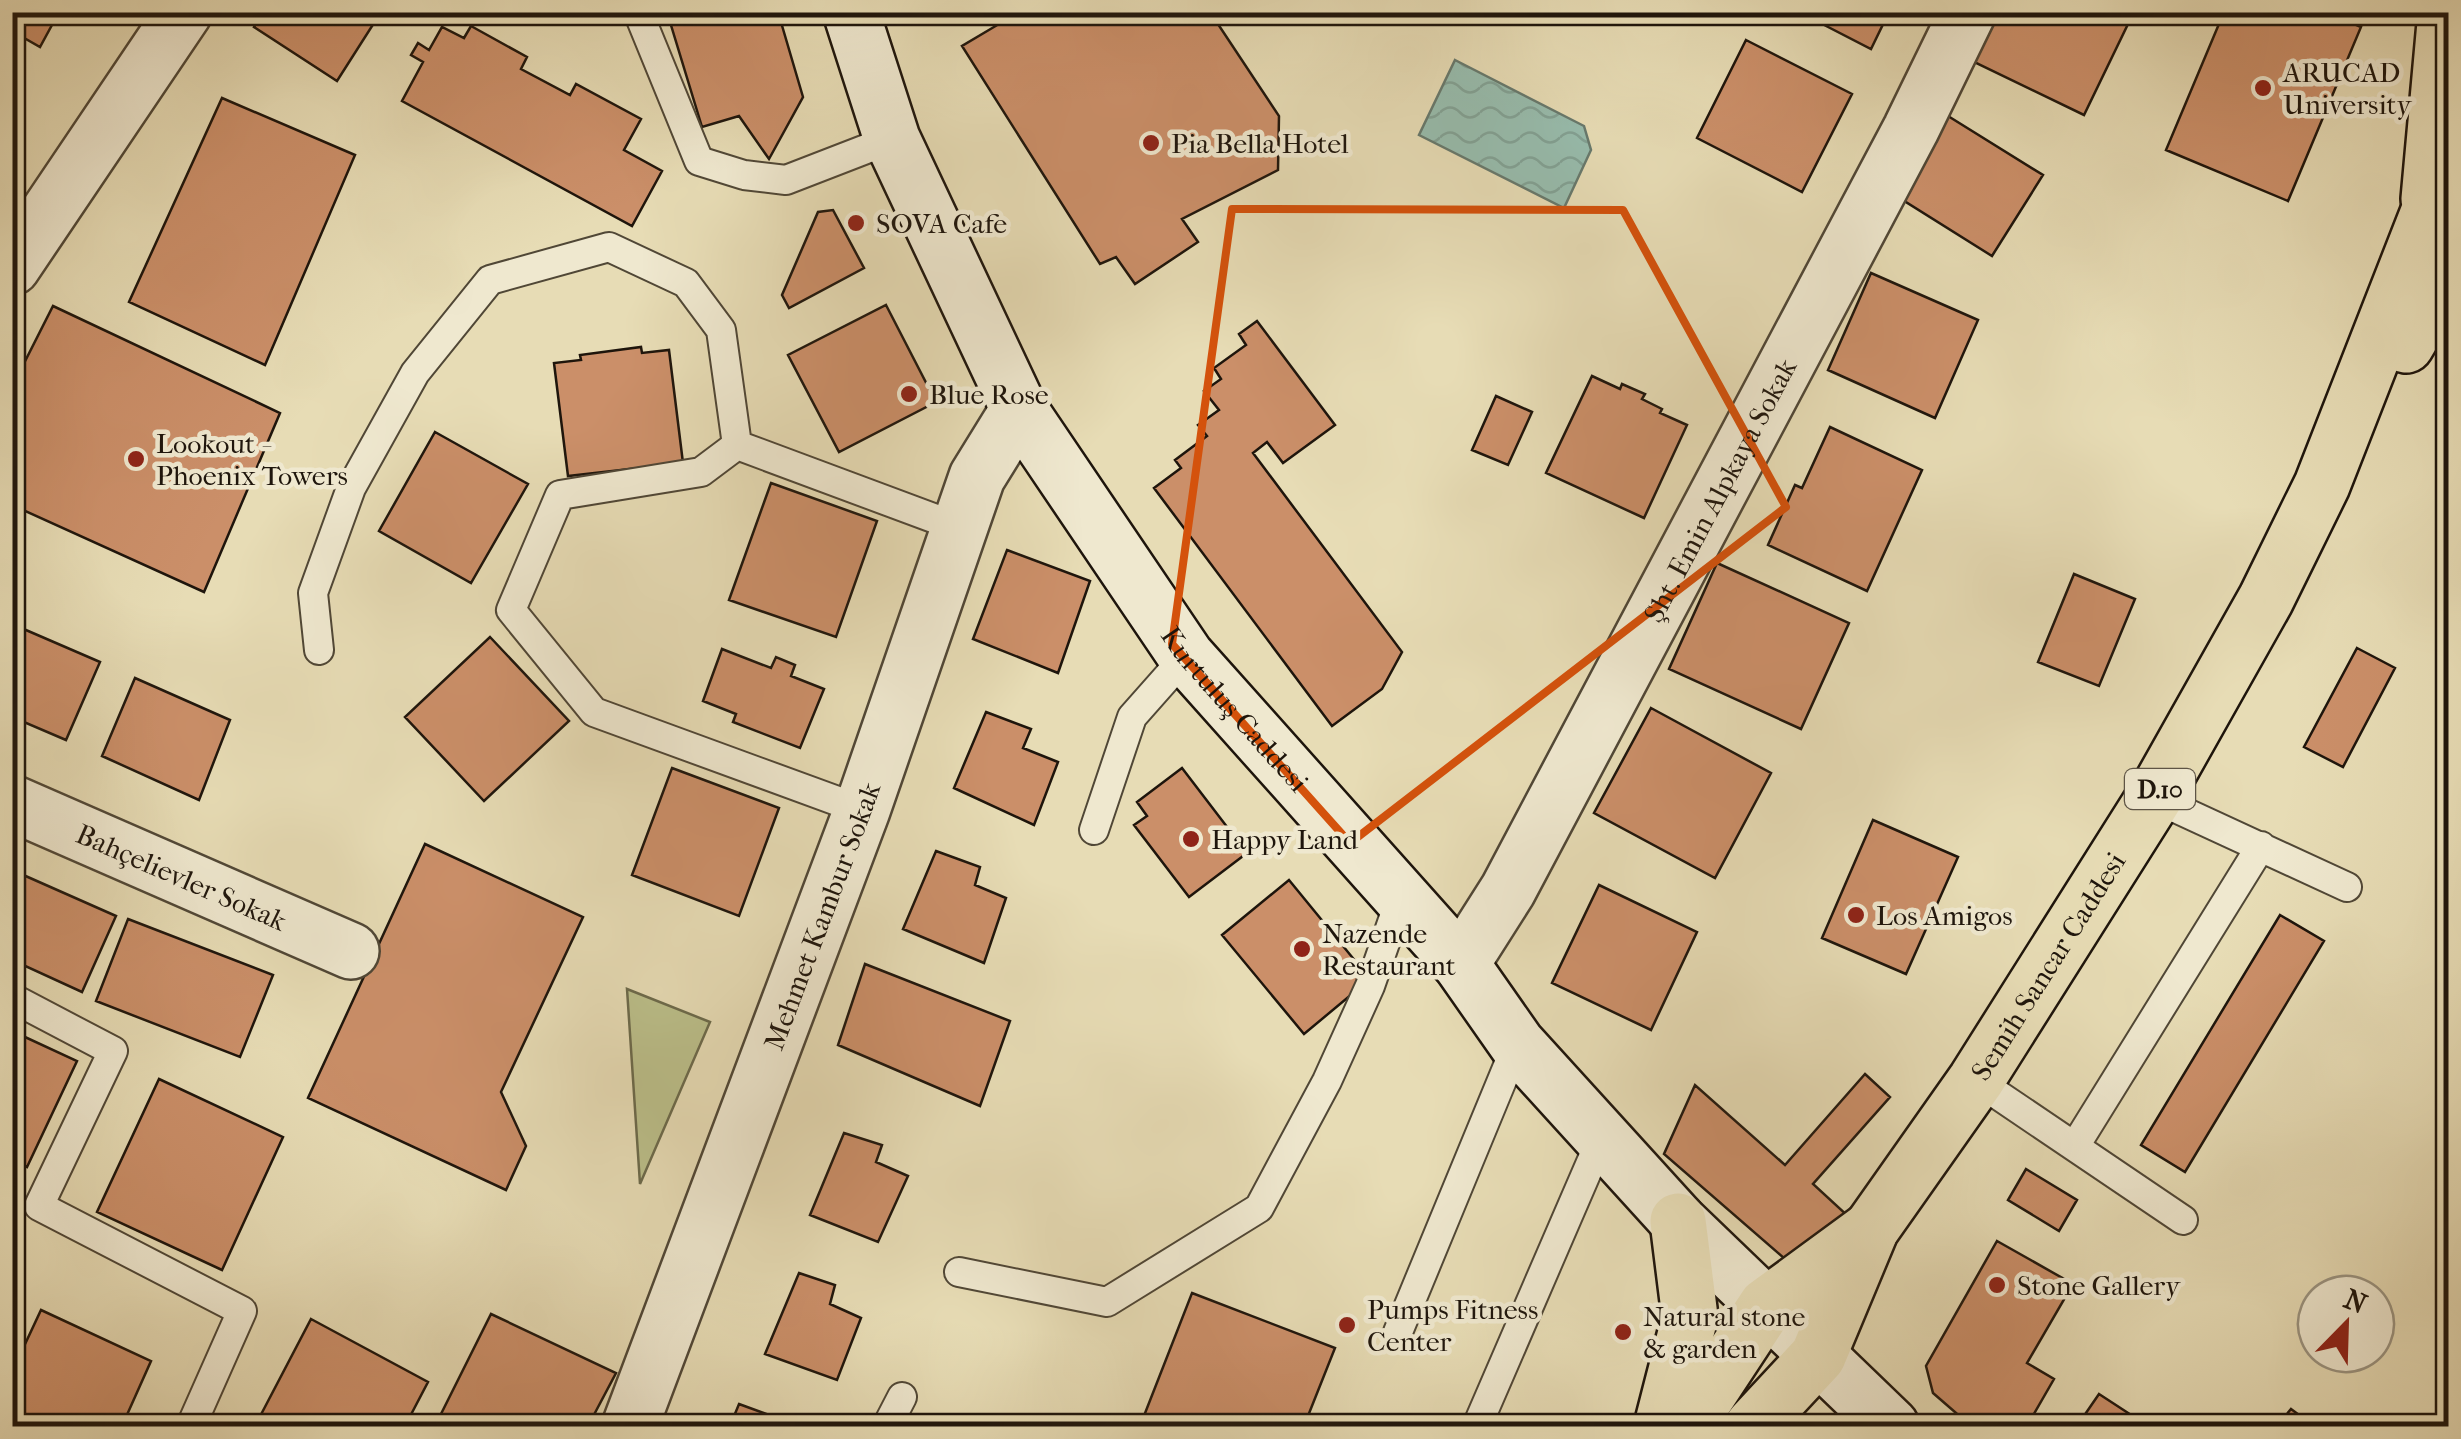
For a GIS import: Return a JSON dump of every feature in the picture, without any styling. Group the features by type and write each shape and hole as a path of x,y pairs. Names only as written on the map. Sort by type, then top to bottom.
{"main road":[{"path":"2428,217 2446,12"},
{"name":"D.10","path":"2322,485 2448,163"},
{"name":"D.10","path":"2322,485 2448,274"},
{"name":"Semih Sancar Caddesi","path":"1754,1426 1818,1356 1870,1229 1976,1080 2154,798 2266,598 2322,485"},
{"path":"1662,1426 1690,1317 1678,1221"},
{"name":"Semih Sancar Caddesi","path":"1688,1426 1766,1306 1870,1229"}],"street":[{"path":"12,266 184,12"},
{"name":"Kurtuluş Caddesi","path":"851,12 892,139 1019,409 1186,656 1461,964 1518,1044 1678,1221 1891,1426"},
{"name":"Şht. Emin Alpkaya Sokak","path":"1461,964 1526,855 1911,130 1968,12"},
{"name":"Mehmet Kambur Sokak","path":"630,1426 862,810 977,478 1019,409"},
{"name":"Bahçelievler Sokak","path":"12,803 351,951"}],"lane":[{"path":"638,12 699,161 744,175 786,180 892,139"},
{"path":"319,650 312,592 351,488 415,372 490,280 608,247 686,283 721,330 737,445"},
{"path":"737,445 960,528"},
{"path":"737,445 701,472 560,495 511,610 594,712 862,810"},
{"path":"1094,830 1132,716 1186,656"},
{"path":"2154,798 2347,887"},
{"path":"2075,1146 2261,846"},
{"path":"959,1272 1107,1302 1260,1208 1327,1081 1370,986 1401,897"},
{"path":"12,998 112,1052 40,1206 242,1311 191,1426"},
{"path":"1398,1332 1518,1044"},
{"path":"1976,1080 2183,1220"},
{"path":"1476,1426 1602,1137"},
{"path":"887,1426 902,1396"}],"highlighted area":[{"path":"1232,209 1623,210 1786,507 1350,843 1172,644"}],"green space":[{"path":"627,989 710,1022 640,1184"}],"water":[{"path":"1455,60 1584,126 1591,150 1564,208 1419,135"}],"building":[{"path":"12,12 59,12 40,47 12,31"},
{"path":"263,12 381,12 337,81 254,27"},
{"path":"667,12 778,12 803,97 769,159 739,116 702,127"},
{"name":"Pia Bella Hotel","path":"990,12 1210,12 1279,116 1278,170 1182,219 1198,242 1135,284 1116,257 1100,264 962,46 999,24"},
{"path":"1799,12 1889,12 1871,49"},
{"path":"1998,12 2105,12 2128,24 2084,115 1974,62"},
{"name":"ARUCAD University","path":"2224,12 2327,12 2361,27 2288,201 2166,150"},
{"path":"471,26 527,57 521,69 570,95 576,84 641,119 624,150 662,171 632,226 402,101 423,62 411,55 418,43 429,50 442,27 464,38"},
{"path":"1746,40 1852,94 1802,192 1697,138"},
{"name":"Lookout - Phoenix Towers","path":"222,98 355,155 265,365 129,302"},
{"path":"1948,116 2043,175 1992,256 1898,197"},
{"path":"833,210 864,268 789,308 782,295 818,212"},
{"path":"1871,273 1978,320 1935,418 1828,370"},
{"path":"886,305 936,402 839,452 788,355"},
{"name":"Lookout - Phoenix Towers","path":"53,306 280,413 204,592 12,505 12,387"},
{"path":"1257,321 1335,425 1283,463 1267,442 1253,453 1402,652 1382,689 1332,726 1154,488 1181,468 1175,460 1207,436 1198,425 1219,410 1204,391 1221,379 1214,368 1246,345 1239,334"},
{"path":"641,347 642,353 669,350 683,463 568,476 554,363 581,360 580,355"},
{"path":"1592,376 1620,389 1622,384 1645,394 1642,399 1662,409 1660,413 1687,425 1644,518 1546,473"},
{"path":"1496,396 1532,412 1508,465 1472,450"},
{"path":"1830,427 1922,470 1867,591 1768,545 1795,485 1802,488"},
{"path":"435,432 528,484 471,583 379,531"},
{"path":"771,483 877,521 836,637 729,600"},
{"path":"1007,550 1090,581 1058,673 973,639"},
{"path":"1717,563 1849,623 1801,729 1669,669"},
{"path":"2074,574 2135,599 2099,686 2038,662"},
{"path":"12,624 100,662 66,740 12,717"},
{"path":"490,637 569,721 484,801 405,717"},
{"path":"2357,648 2395,668 2343,767 2304,747"},
{"path":"722,649 771,668 776,657 795,665 791,676 824,689 800,748 733,722 736,714 703,701"},
{"path":"135,678 230,720 199,800 102,756"},
{"path":"1651,708 1771,773 1715,878 1594,813"},
{"path":"986,712 1031,729 1023,748 1058,762 1034,825 954,788"},
{"path":"672,768 779,808 739,916 632,875"},
{"name":"Happy Land","path":"1182,768 1247,853 1189,897 1134,825 1147,816 1137,802"},
{"path":"1873,820 1958,857 1906,974 1822,938"},
{"path":"425,844 583,917 501,1092 526,1146 506,1190 308,1098"},
{"path":"936,851 980,867 975,885 1006,898 984,963 903,929"},
{"path":"12,870 116,916 82,992 12,960"},
{"path":"1289,880 1370,979 1304,1034 1222,935"},
{"path":"1599,885 1697,932 1651,1030 1552,983"},
{"path":"2280,915 2324,941 2185,1172 2141,1145"},
{"path":"128,919 273,975 240,1057 96,1001"},
{"path":"865,964 1010,1021 980,1106 838,1045"},
{"path":"12,1031 77,1061 27,1167 12,1160"},
{"path":"1865,1074 1890,1097 1813,1184 1849,1217 1800,1272 1664,1154 1695,1085 1785,1165"},
{"path":"159,1079 283,1137 222,1270 97,1212"},
{"path":"844,1133 882,1145 876,1162 908,1176 878,1242 810,1215"},
{"path":"2026,1169 2077,1200 2059,1231 2008,1200"},
{"path":"1997,1241 2073,1284 2027,1363 2054,1379 2027,1426 1971,1426 1933,1393 1926,1366"},
{"path":"799,1273 835,1285 830,1304 861,1318 837,1380 765,1354"},
{"path":"1192,1293 1335,1348 1304,1426 1140,1426"},
{"path":"41,1310 151,1361 122,1426 12,1425 12,1372"},
{"path":"491,1314 616,1373 588,1426 435,1426"},
{"path":"311,1319 428,1382 405,1426 255,1426"},
{"path":"2099,1394 2148,1426 2077,1426"},
{"path":"739,1404 799,1426 730,1426"},
{"path":"2291,1409 2314,1426 2277,1426"}],"place":[{"name":"ARUCAD University","path":"2263,88"},
{"name":"Pia Bella Hotel","path":"1151,143"},
{"name":"SOVA Cafe","path":"856,223"},
{"name":"Blue Rose","path":"909,394"},
{"name":"Lookout - Phoenix Towers","path":"136,459"},
{"name":"Happy Land","path":"1191,839"},
{"name":"Los Amigos","path":"1856,915"},
{"name":"Nazende Restaurant","path":"1302,949"},
{"name":"Stone Gallery","path":"1997,1285"},
{"name":"Pumps Fitness Center","path":"1347,1325"},
{"name":"Natural stone & garden","path":"1623,1332"}]}
